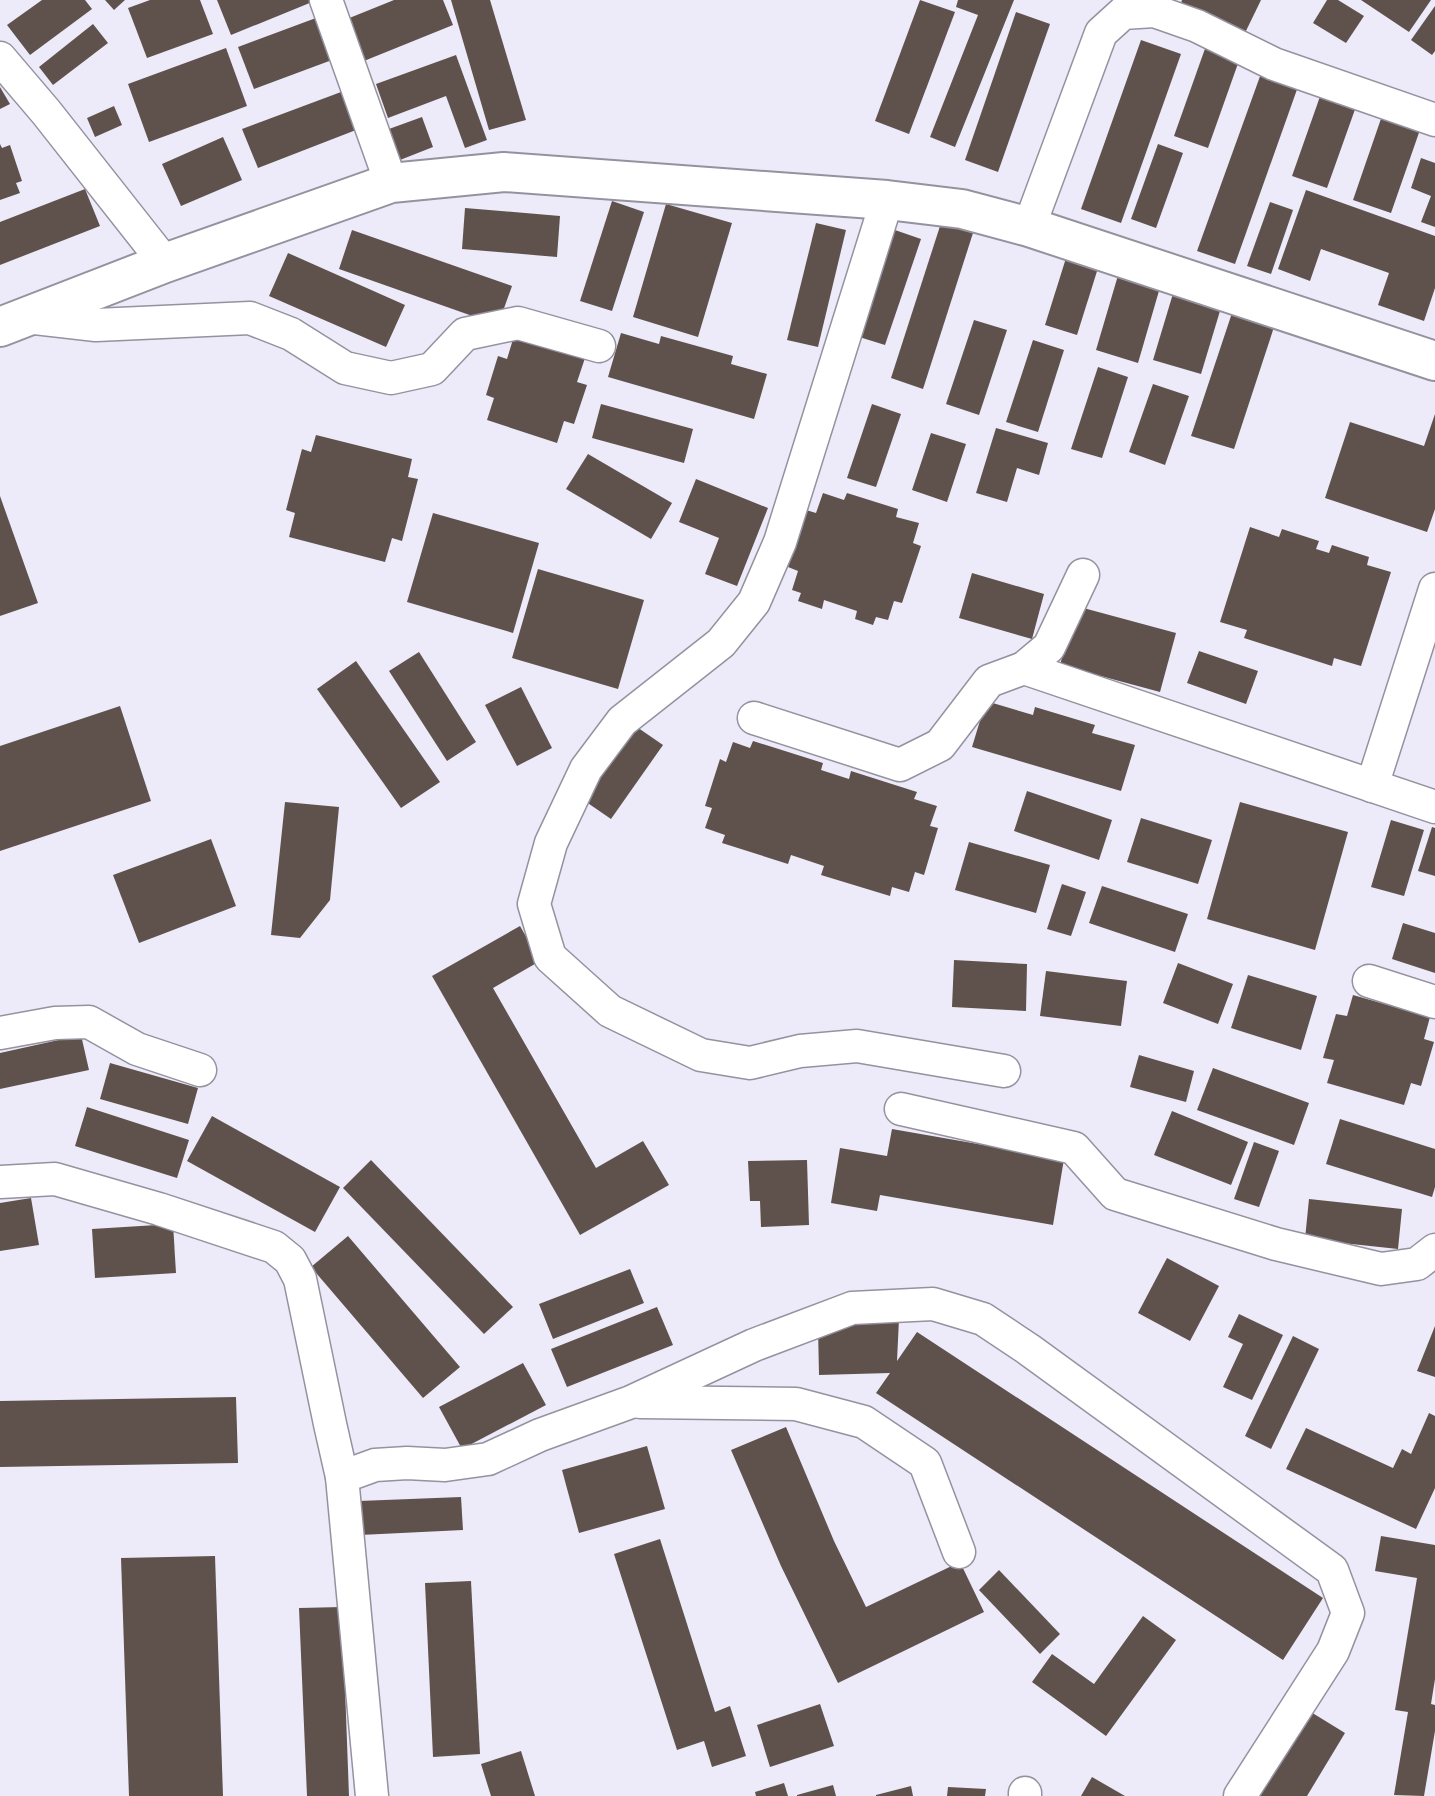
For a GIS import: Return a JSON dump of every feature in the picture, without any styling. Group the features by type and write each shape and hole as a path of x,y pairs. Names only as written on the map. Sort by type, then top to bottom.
{"street":[{"path":"326,0 391,183"},
{"path":"1029,227 1101,33 1123,13 1154,10 1197,26 1274,64 1435,120"},
{"path":"0,58 46,112 164,263"},
{"path":"13,322 164,263 391,183 504,172 887,200 961,209 1029,227 1435,361"},
{"path":"887,200 780,542 754,602 721,643 622,721 586,768 551,843 534,904 550,957 610,1011 701,1055 750,1063 800,1051 857,1046 1004,1071"},
{"path":"13,322 96,325 250,318 291,334 345,368 391,378 432,369 465,334 519,323 599,346"},
{"path":"754,718 900,765 940,744 989,681 1024,668 1049,647 1083,575"},
{"path":"1372,786 1435,589"},
{"path":"1024,668 1435,807"},
{"path":"1369,981 1435,1002"},
{"path":"0,1033 55,1023 89,1022 137,1049 200,1070"},
{"path":"901,1109 1074,1148 1115,1194 1276,1244 1381,1269 1418,1264 1435,1250"},
{"path":"0,1182 55,1179 159,1209 274,1247 290,1260 300,1279 342,1477 372,1796"},
{"path":"342,1477 375,1465 444,1465 488,1458 540,1434 631,1402 754,1345 852,1308 933,1304 983,1319 1332,1570 1348,1613 1338,1639 1333,1651 1240,1796"},
{"path":"631,1402 796,1404 864,1422 925,1463 959,1552"}],"building":[{"path":"42,0 85,0 92,9 30,55 7,25"},
{"path":"105,0 125,0 114,10"},
{"path":"150,0 200,0 213,34 147,58 128,8"},
{"path":"217,0 317,0 231,35"},
{"path":"394,0 443,0 453,25 359,63 342,21"},
{"path":"451,0 490,0 526,120 489,130"},
{"path":"920,0 955,12 909,134 875,121"},
{"path":"958,0 1014,0 955,147 930,137 978,15 956,7"},
{"path":"1182,0 1261,0 1244,35 1181,3"},
{"path":"1327,0 1338,0 1364,16 1346,43 1313,23"},
{"path":"1361,0 1431,0 1409,32"},
{"path":"1435,6 1435,51 1432,55 1411,40"},
{"path":"1016,12 1050,24 998,172 965,160"},
{"path":"324,15 340,57 254,89 238,47"},
{"path":"93,24 108,43 53,85 39,67"},
{"path":"1141,40 1181,54 1121,223 1081,209"},
{"path":"1207,43 1241,55 1208,148 1174,136"},
{"path":"226,48 247,106 149,142 128,84"},
{"path":"456,55 487,140 465,148 446,96 388,118 376,84"},
{"path":"1263,68 1300,81 1235,264 1197,251"},
{"path":"0,87 10,104 0,109"},
{"path":"1323,88 1358,101 1327,188 1292,176"},
{"path":"341,92 356,130 258,168 242,129"},
{"path":"114,106 122,125 95,137 87,118"},
{"path":"1384,110 1422,124 1391,213 1353,200"},
{"path":"422,117 433,147 400,160 389,129"},
{"path":"223,137 242,180 181,206 162,164"},
{"path":"0,144 2,148 10,145 22,181 16,183 20,193 0,200"},
{"path":"1158,144 1183,153 1156,228 1131,219"},
{"path":"1421,158 1435,163 1435,227 1421,222 1431,196 1411,188"},
{"path":"85,189 100,226 0,265 0,222"},
{"path":"1306,190 1435,236 1435,288 1424,321 1378,305 1389,273 1321,249 1310,281 1278,269"},
{"path":"612,201 644,212 612,311 580,301"},
{"path":"1270,202 1293,210 1271,274 1247,266"},
{"path":"666,204 732,223 698,337 633,317"},
{"path":"465,208 560,216 557,257 462,249"},
{"path":"816,223 846,230 818,347 787,340"},
{"path":"941,223 973,233 923,389 891,378"},
{"path":"892,229 921,239 885,345 856,336"},
{"path":"352,230 512,286 498,325 339,269"},
{"path":"288,253 405,305 386,347 269,296"},
{"path":"1066,258 1098,268 1077,335 1045,325"},
{"path":"1119,272 1161,284 1138,363 1096,350"},
{"path":"1175,287 1223,301 1201,374 1153,360"},
{"path":"1234,307 1276,321 1234,449 1191,436"},
{"path":"974,320 1007,330 979,415 946,404"},
{"path":"621,333 659,344 661,336 733,356 731,364 767,374 754,419 608,377"},
{"path":"514,336 585,358 577,382 587,385 574,424 564,421 557,443 487,420 494,398 486,395 498,356 507,359"},
{"path":"1033,340 1064,350 1038,432 1006,422"},
{"path":"1098,367 1128,377 1102,458 1071,449"},
{"path":"1153,384 1189,396 1165,465 1129,452"},
{"path":"601,404 693,429 684,463 592,438"},
{"path":"872,404 901,414 876,487 847,478"},
{"path":"1435,414 1435,509 1427,532 1325,498 1350,422 1424,446"},
{"path":"996,428 1048,443 1039,475 1017,468 1007,502 976,493"},
{"path":"931,433 966,444 947,502 912,490"},
{"path":"316,435 412,459 408,477 418,479 402,541 392,538 385,562 289,537 295,513 286,510 302,449 311,452"},
{"path":"588,454 672,503 651,539 566,489"},
{"path":"696,479 768,508 737,586 705,574 719,538 679,522"},
{"path":"823,493 844,500 847,493 898,509 896,517 919,523 913,543 921,546 902,603 894,601 888,620 876,617 873,625 855,619 857,611 824,600 822,609 798,601 801,593 792,590 798,571 788,567 806,510 816,513"},
{"path":"0,496 38,603 0,616"},
{"path":"433,513 539,543 513,633 407,602"},
{"path":"1250,527 1279,537 1282,529 1319,541 1316,549 1329,553 1332,545 1369,557 1367,565 1391,572 1361,666 1334,658 1332,666 1244,638 1247,630 1220,622"},
{"path":"538,569 644,600 618,689 512,658"},
{"path":"972,573 1044,594 1032,639 959,618"},
{"path":"1076,606 1176,633 1160,692 1060,665"},
{"path":"1199,651 1258,671 1246,704 1187,683"},
{"path":"419,652 476,742 447,761 389,671"},
{"path":"356,661 440,782 401,808 317,689"},
{"path":"521,687 552,748 517,766 485,705"},
{"path":"986,701 1033,715 1035,707 1095,725 1092,733 1135,745 1121,791 972,747"},
{"path":"120,706 151,801 0,851 0,746"},
{"path":"631,723 663,745 611,819 579,797"},
{"path":"753,741 823,763 821,770 849,779 851,771 917,792 914,799 937,806 930,826 938,828 924,875 915,872 909,892 892,887 890,896 821,875 824,866 791,855 788,864 722,843 725,835 705,828 712,808 705,806 720,759 726,762 733,742 750,748"},
{"path":"1027,791 1112,820 1099,860 1014,831"},
{"path":"285,802 339,807 330,900 300,938 271,935"},
{"path":"1240,802 1348,832 1315,950 1207,919"},
{"path":"1141,818 1212,840 1198,884 1127,862"},
{"path":"1391,820 1424,830 1404,896 1371,887"},
{"path":"1432,827 1435,828 1435,876 1418,871"},
{"path":"211,839 236,906 139,943 113,875"},
{"path":"969,842 1050,865 1036,913 955,890"},
{"path":"1062,884 1086,892 1071,936 1047,929"},
{"path":"1102,886 1188,914 1175,952 1089,923"},
{"path":"1403,923 1435,933 1435,973 1392,959"},
{"path":"520,926 540,961 493,988 596,1168 643,1141 669,1185 580,1235 432,976"},
{"path":"954,960 1027,964 1026,1011 952,1007"},
{"path":"1178,963 1233,984 1218,1024 1163,1003"},
{"path":"1046,971 1127,981 1121,1026 1040,1016"},
{"path":"1248,975 1317,996 1301,1050 1231,1028"},
{"path":"1353,995 1430,1017 1424,1039 1434,1042 1421,1086 1411,1083 1404,1105 1327,1083 1334,1060 1323,1058 1336,1014 1347,1016"},
{"path":"81,1035 89,1070 0,1089 0,1053"},
{"path":"1139,1055 1194,1071 1186,1102 1130,1087"},
{"path":"110,1063 198,1088 188,1124 100,1099"},
{"path":"1213,1068 1309,1103 1294,1145 1197,1110"},
{"path":"87,1107 189,1140 177,1178 75,1146"},
{"path":"1172,1111 1248,1142 1231,1185 1154,1155"},
{"path":"212,1116 340,1187 315,1232 187,1161"},
{"path":"1340,1119 1435,1149 1435,1187 1432,1197 1326,1164"},
{"path":"892,1129 1064,1159 1053,1225 880,1195 877,1211 831,1203 840,1148 887,1156"},
{"path":"1254,1142 1279,1151 1259,1207 1234,1199"},
{"path":"371,1160 513,1307 484,1334 343,1188"},
{"path":"807,1160 809,1225 761,1227 760,1201 750,1201 748,1161"},
{"path":"31,1198 39,1245 0,1251 0,1203"},
{"path":"1309,1199 1402,1209 1398,1249 1305,1239"},
{"path":"173,1224 176,1273 95,1278 92,1229"},
{"path":"348,1236 460,1367 423,1398 311,1267"},
{"path":"1167,1258 1219,1286 1190,1341 1138,1313"},
{"path":"630,1269 644,1303 553,1339 539,1304"},
{"path":"657,1307 673,1345 567,1387 551,1349"},
{"path":"1239,1314 1283,1335 1252,1400 1223,1387 1243,1344 1228,1337"},
{"path":"899,1319 897,1361 917,1332 1323,1598 1283,1660 876,1393 890,1373 819,1375 818,1327"},
{"path":"1435,1326 1435,1377 1417,1371"},
{"path":"1293,1336 1319,1349 1271,1449 1245,1436"},
{"path":"523,1363 546,1405 462,1449 439,1407"},
{"path":"236,1397 238,1463 0,1467 0,1401"},
{"path":"1429,1413 1435,1416 1435,1488 1416,1529 1286,1469 1306,1428 1393,1468 1402,1449 1411,1454"},
{"path":"786,1427 834,1541 866,1607 960,1562 984,1612 838,1683 781,1566 731,1450"},
{"path":"647,1446 665,1509 579,1533 562,1470"},
{"path":"461,1497 463,1530 360,1535 359,1501"},
{"path":"1381,1536 1435,1545 1435,1679 1431,1704 1435,1705 1435,1731 1424,1796 1394,1795 1408,1712 1395,1710 1417,1578 1375,1571"},
{"path":"660,1539 715,1712 730,1706 746,1756 712,1767 704,1741 677,1750 614,1554"},
{"path":"215,1556 223,1796 129,1796 121,1558"},
{"path":"999,1570 1060,1634 1040,1654 979,1590"},
{"path":"471,1581 480,1754 433,1757 425,1583"},
{"path":"342,1607 349,1796 307,1796 299,1608"},
{"path":"1143,1616 1176,1640 1106,1736 1032,1682 1052,1654 1094,1684"},
{"path":"820,1704 834,1746 770,1767 757,1725"},
{"path":"1306,1709 1345,1733 1307,1796 1253,1796"},
{"path":"521,1751 535,1796 491,1796 481,1764"},
{"path":"1092,1777 1125,1796 1081,1796"},
{"path":"784,1783 788,1796 756,1796 755,1792"},
{"path":"833,1785 836,1796 797,1796 797,1795"},
{"path":"911,1786 913,1796 876,1796 876,1795"},
{"path":"948,1787 986,1789 985,1796 947,1796"}]}
